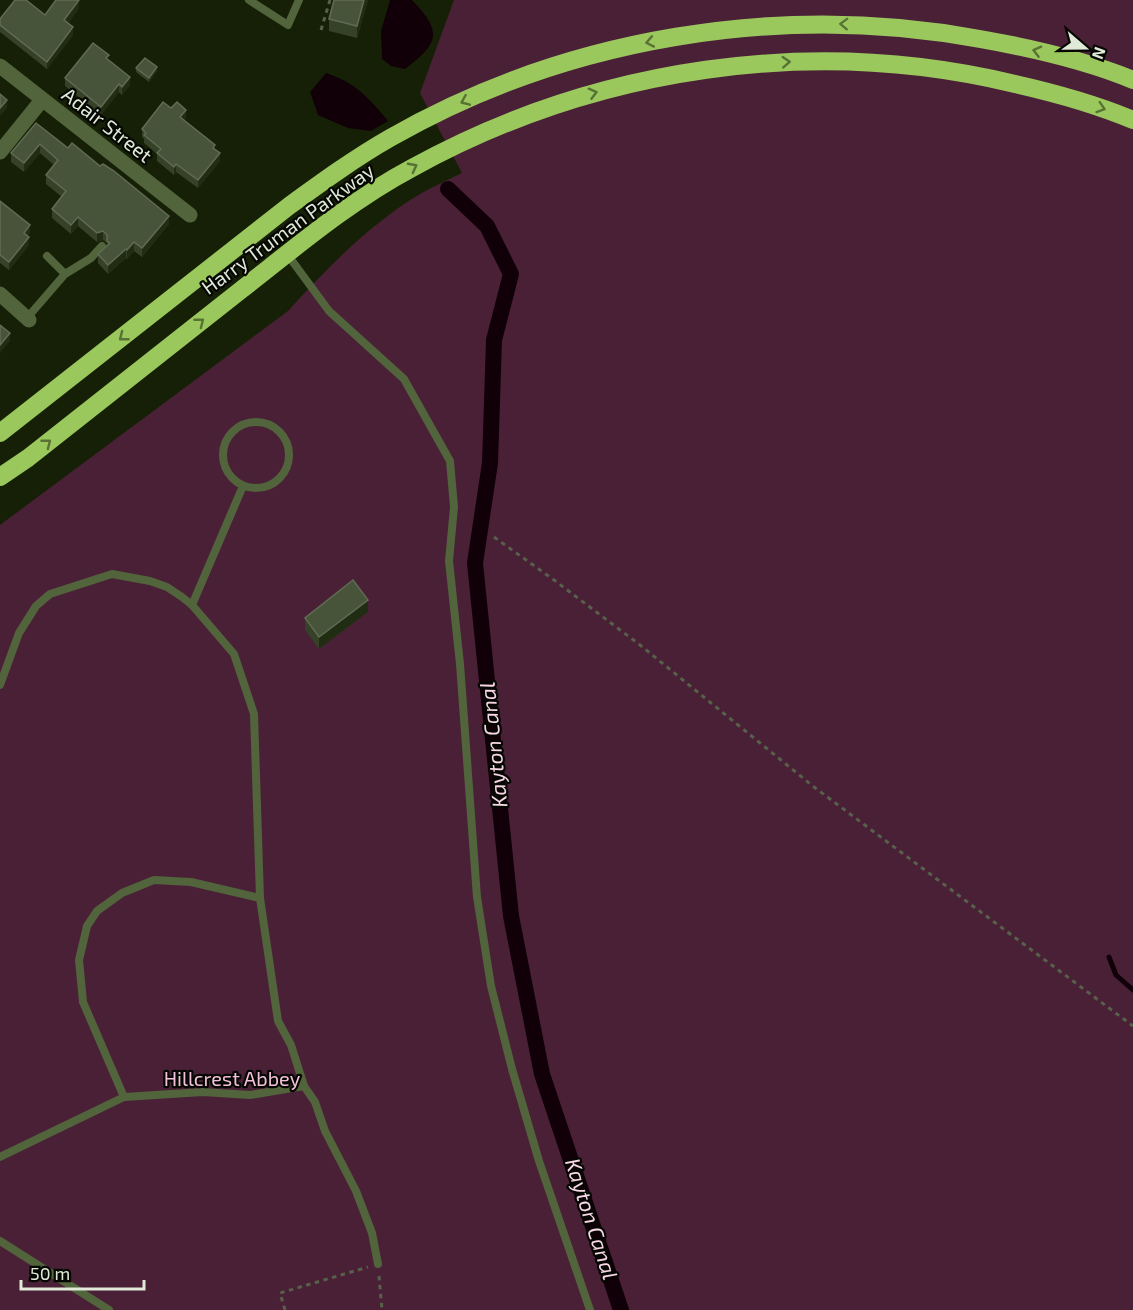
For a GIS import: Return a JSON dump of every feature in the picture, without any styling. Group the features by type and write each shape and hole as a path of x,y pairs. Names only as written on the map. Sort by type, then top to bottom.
{"highway":[{"name":"Harry Truman Parkway","path":"0,433 289,206 335,173 400,133 449,108 507,83 567,62 690,34 753,27 817,24 880,25 942,32 1006,44 1065,58 1133,80"},
{"name":"Harry Truman Parkway","path":"0,477 28,458 286,254 364,197 410,168 464,141 520,117 577,98 638,82 695,71 817,60 878,62 937,68 1055,93 1133,120"}],"street":[{"name":"Adair Street","path":"0,66 190,215"},
{"path":"0,152 42,100"},
{"path":"0,294 28,319"}],"lane":[{"path":"249,0 288,26 298,0"},
{"path":"28,319 65,274 91,258 102,246"},
{"path":"286,254 329,311 404,379 450,461 454,507 450,561 477,897 491,986 539,1161 590,1310"},
{"path":"47,256 65,274"},
{"path":"253,422 274,427 288,444 290,455 283,476 274,484 264,488 253,489 243,486 226,471 223,450 227,439 243,425 253,422"},
{"path":"192,605 243,486"},
{"path":"0,685 19,633 36,606 50,594 112,574 150,581 167,587 192,605 234,654 254,714 260,898 278,1021 291,1045 304,1086 315,1102 325,1131 356,1191 372,1233 378,1264"},
{"path":"124,1097 83,1002 80,960 87,926 97,911 122,893 154,880 191,882 260,898"},
{"path":"0,1157 124,1097 204,1092 250,1095 304,1086"},
{"path":"0,1241 109,1310"}],"path":[{"path":"321,30 330,0"},
{"path":"494,537 640,645 814,787 1133,1026"},
{"path":"285,1310 280,1293 378,1264 382,1310"}],"green space":[{"name":"Hillcrest Abbey","path":"454,0 1133,0 1133,1310 0,1310 0,525 288,311 334,263 384,219 420,194 462,173 420,93"}],"shaded area":[{"path":"390,0 412,0 429,21 432,29 433,37 425,52 405,69 391,66 382,59 381,31"},
{"path":"326,73 354,86 388,121 371,131 348,128 318,115 310,92"}],"building":[{"path":"15,0 26,0 45,15 56,0 79,0 64,20 73,27 47,62 0,25 0,19"},
{"path":"334,0 364,0 357,26 329,19"},
{"path":"93,43 109,55 106,58 130,77 122,87 119,84 101,107 65,78"},
{"path":"145,58 157,67 149,78 136,68"},
{"path":"0,94 7,100 0,108"},
{"path":"163,102 171,108 177,102 186,110 180,117 215,145 213,148 220,153 198,180 176,164 174,167 157,153 161,149 144,135 146,133 142,129"},
{"path":"36,123 68,148 72,143 100,166 103,164 114,171 169,216 142,248 134,242 108,265 98,254 110,243 103,231 97,233 78,217 71,225 52,209 66,191 46,175 58,160 40,144 24,163 11,153"},
{"path":"0,201 30,225 24,233 29,237 9,262 0,255"},
{"path":"0,325 10,333 0,345"},
{"path":"353,580 368,600 319,637 305,618"}],"waterway":[{"name":"Kayton Canal","path":"448,189 487,226 511,274 494,340 490,463 475,563 511,916 542,1074 621,1310"},
{"path":"1109,957 1116,975 1133,990"}]}
